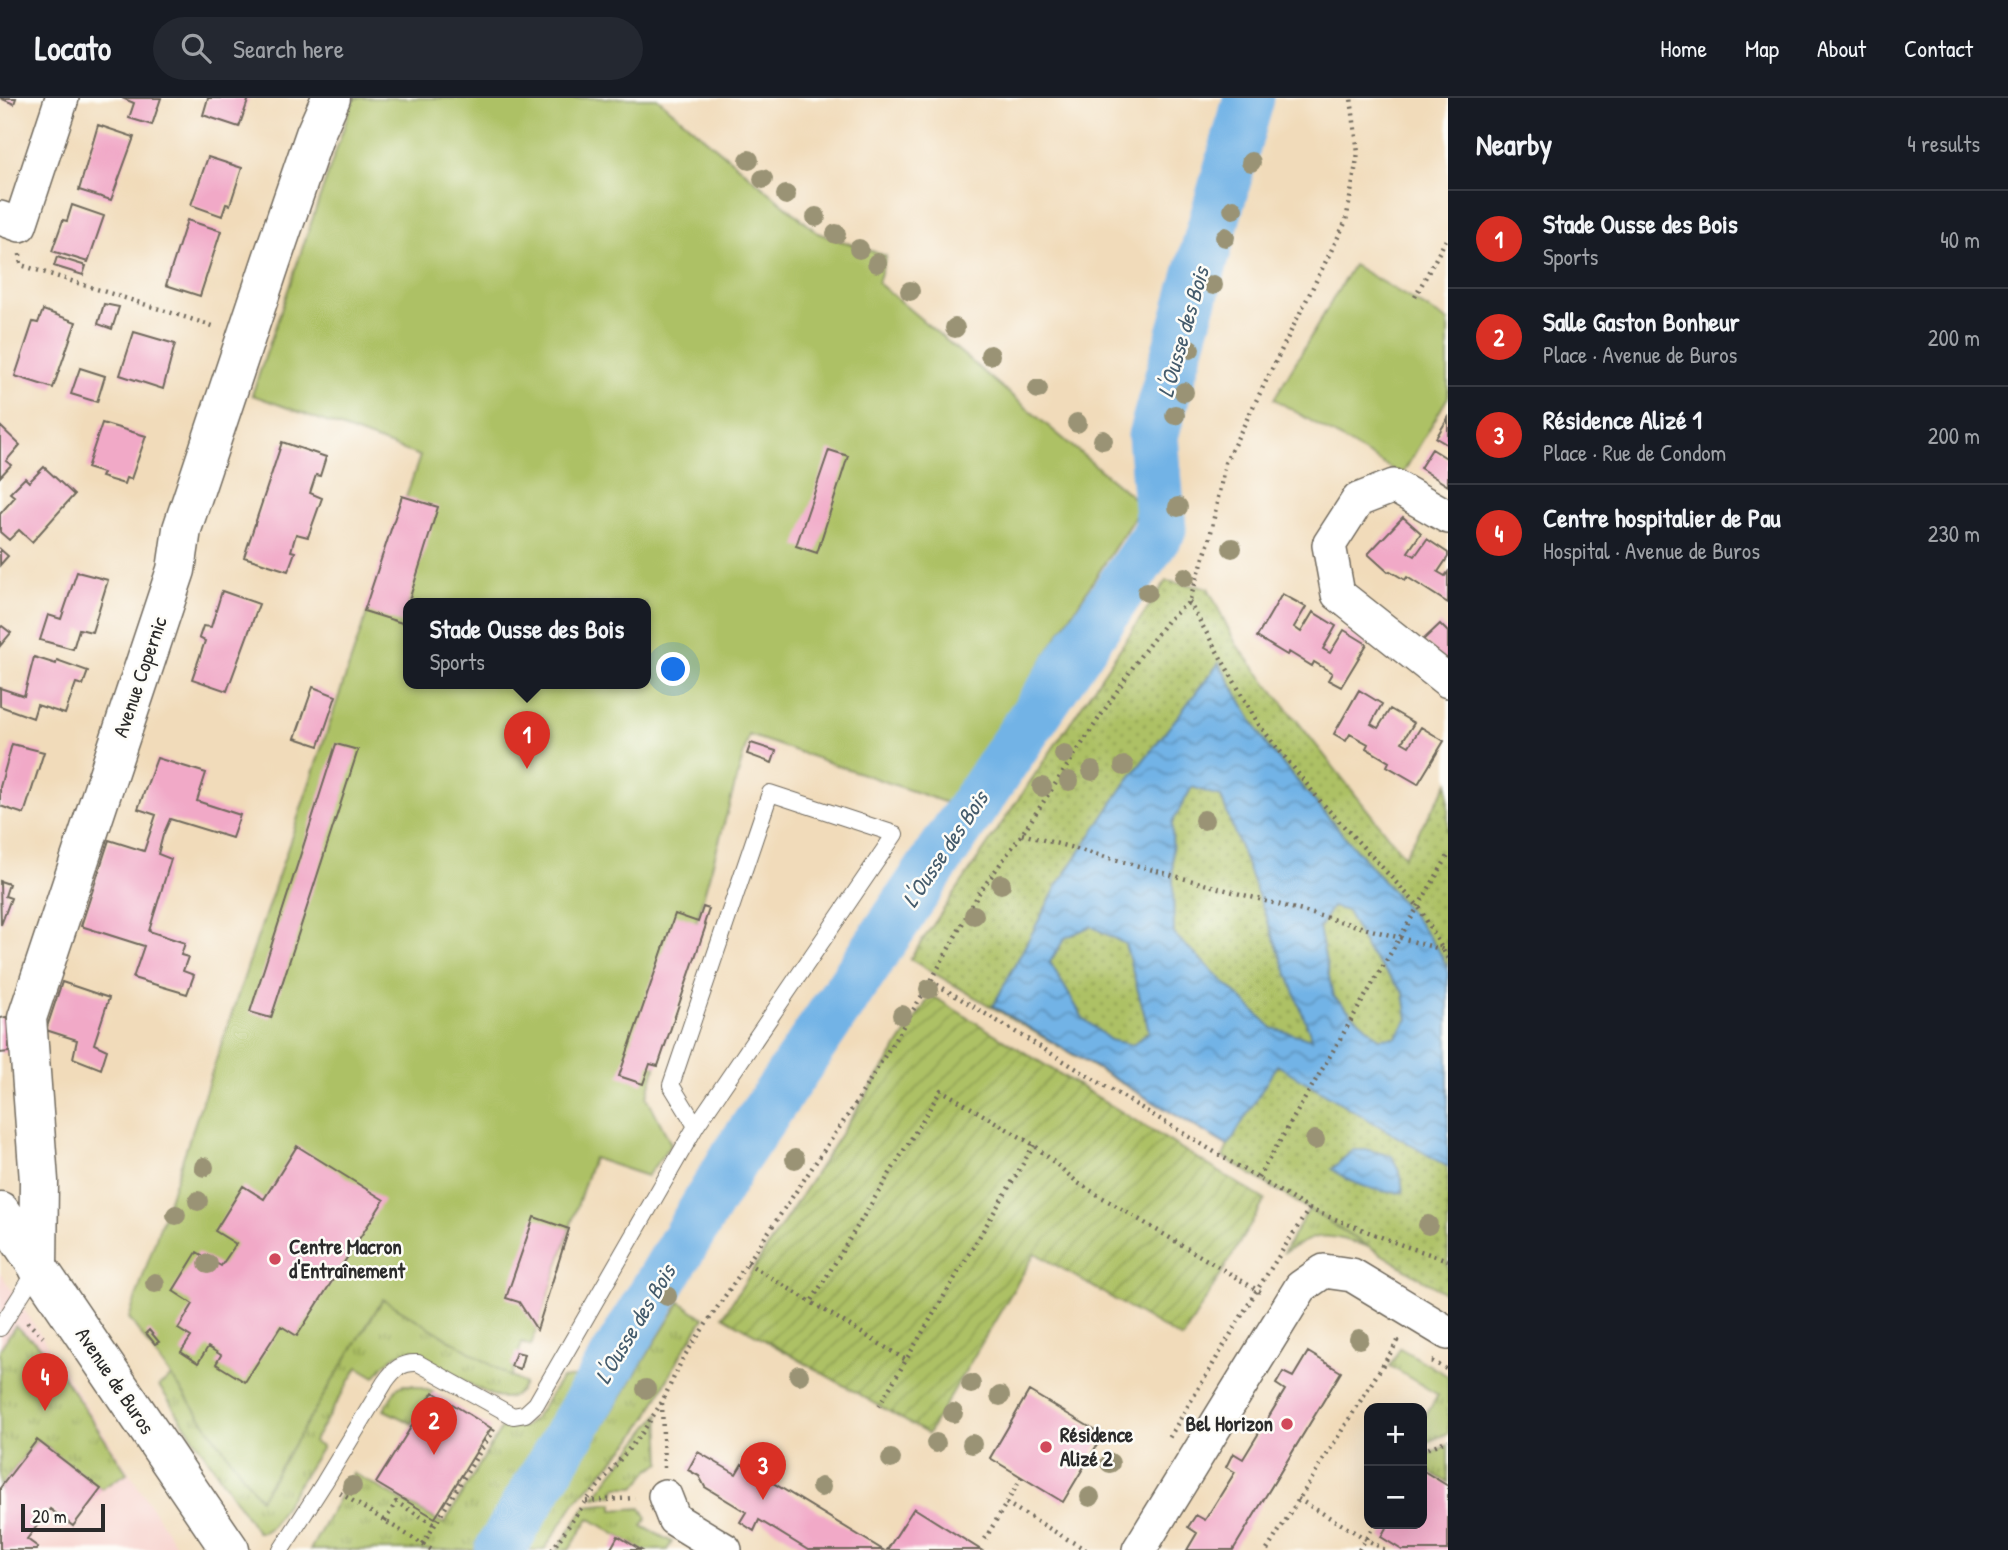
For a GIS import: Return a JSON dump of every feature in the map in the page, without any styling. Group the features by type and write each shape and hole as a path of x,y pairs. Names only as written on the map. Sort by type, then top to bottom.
{"street":[{"path":"10,222 62,98"},
{"name":"Avenue Copernic","path":"38,1268 39,1181 27,1018 176,570 182,529 315,134 331,98"},
{"path":"1448,517 1394,486 1358,500 1329,545 1338,594 1448,681"},
{"name":"Avenue de Buros","path":"0,1211 230,1550"},
{"path":"1139,1550 1301,1287 1324,1271 1352,1275 1448,1334"},
{"path":"665,1496 674,1519 726,1550"}],"lane":[{"path":"281,1550 396,1368 407,1362 418,1363 513,1416 525,1415 536,1404 696,1126 895,834 770,793 671,1085 696,1126"},
{"path":"0,1328 38,1268"}],"path":[{"path":"552,1550 586,1501 642,1433 662,1402 683,1358 854,1106 931,981 979,893 1022,834 1141,655 1167,621 1189,602 1209,542 1225,463 1346,221 1358,153 1351,98"},
{"path":"10,222 21,265 247,337"},
{"path":"1415,296 1448,236"},
{"path":"1189,602 1259,725 1322,803 1419,908 1448,958"},
{"path":"1022,834 1446,951"},
{"path":"1258,1178 1448,856"},
{"path":"931,981 1309,1209 1448,1260"},
{"path":"811,1302 941,1090 1034,1145 1078,1183 1287,1308"},
{"path":"879,1406 1034,1145"},
{"path":"1167,1442 1257,1290 1309,1209"},
{"path":"747,1264 906,1360"},
{"path":"1266,1550 1398,1341 1390,1335"},
{"path":"423,1544 505,1411"},
{"path":"1427,1449 1448,1440"},
{"path":"985,1539 1022,1477"},
{"path":"324,1483 432,1550"},
{"path":"1298,1499 1385,1550"},
{"path":"385,1521 396,1502 435,1525"},
{"path":"1006,1503 1086,1550"},
{"path":"1359,1550 1372,1529"}],"shaded area":[{"path":"0,1272 179,1550 0,1550"}],"green space":[{"path":"354,98 657,98 818,233 886,256 878,283 1142,505 950,804 749,735 647,1097 671,1144 647,1176 593,1158 531,1346 522,1343 511,1377 383,1299 260,1499 129,1318 420,456 252,395"},
{"path":"1353,265 1448,321 1448,397 1402,475 1274,399"},
{"path":"1166,581 1208,588 1236,644 1404,856 1448,783 1448,1295 1223,1157 1228,1146 910,959"},
{"path":"931,995 1265,1200 1182,1339 1035,1253 928,1434 723,1316"},
{"path":"1309,1209 1367,1246 1324,1236 1307,1240 1283,1253"},
{"path":"383,1299 524,1384 510,1397 495,1396 416,1351 392,1358 375,1377 358,1367 313,1442 322,1447 271,1527 257,1532 159,1386 176,1373 352,1349"},
{"path":"680,1302 704,1318 681,1354 648,1416 632,1440 576,1501 544,1550 526,1550"},
{"path":"15,1326 47,1352 127,1473 101,1489 37,1440 0,1488 0,1349"},
{"path":"1400,1348 1448,1376 1448,1433 1427,1442 1427,1414 1438,1395 1390,1366"},
{"path":"577,1377 474,1550 310,1550 353,1473 444,1524 502,1427 524,1427 535,1418 561,1379"},
{"path":"403,1385 433,1392 413,1424 384,1410 396,1389"},
{"path":"659,1414 661,1463 650,1469 635,1487 616,1487 614,1495 594,1497"},
{"path":"1448,1445 1448,1483 1427,1470 1427,1455"},
{"path":"613,1503 613,1510 641,1508 647,1518 642,1526 672,1542 667,1550 641,1550 589,1518 569,1550 557,1550 586,1506"}],"water":[{"path":"1219,663 1267,746 1416,919 1448,969 1448,1167 1277,1065 1228,1146 993,1006 1057,886 1125,784","holes":["1192,787 1221,797 1312,1039 1272,1028 1174,934 1172,823","1332,907 1347,911 1368,952 1404,993 1408,1019 1396,1037 1379,1038 1333,996 1319,928","1091,926 1125,944 1149,1031 1133,1045 1110,1040 1083,1018 1050,962 1065,938"]},
{"path":"1353,1150 1369,1150 1392,1156 1401,1176 1403,1192 1385,1192 1366,1187 1332,1169"}],"building":[{"path":"0,98 16,98 14,104"},
{"path":"122,98 161,98 152,125 129,118 134,103"},
{"path":"208,98 249,98 239,127 203,115"},
{"path":"98,125 134,137 111,200 79,190"},
{"path":"208,157 242,168 230,205 226,204 222,216 191,205"},
{"path":"72,205 104,216 88,262 52,251 63,220 67,221"},
{"path":"187,220 221,231 200,296 166,285"},
{"path":"57,257 86,266 83,275 54,266"},
{"path":"104,304 119,307 112,329 98,324"},
{"path":"43,310 76,322 53,388 15,376 33,322 38,323"},
{"path":"134,332 175,344 163,389 120,375"},
{"path":"80,368 105,376 97,402 71,394"},
{"path":"1448,418 1448,445 1436,438"},
{"path":"102,423 146,436 131,479 126,478 124,484 101,477 103,473 87,468"},
{"path":"0,426 20,445 6,461 11,465 0,477"},
{"path":"282,442 326,457 320,476 316,475 310,493 322,498 308,537 296,534 291,551 295,552 288,571 244,557"},
{"path":"1432,449 1448,459 1448,486 1420,468"},
{"path":"829,450 848,456 817,553 796,546"},
{"path":"44,467 74,495 32,542 19,530 9,540 0,532 0,514 15,497 10,493 25,478 29,482"},
{"path":"402,496 438,507 410,598 403,598 402,623 364,611"},
{"path":"1403,517 1421,533 1408,552 1415,556 1427,539 1448,553 1438,572 1445,576 1448,572 1448,603 1407,577 1405,580 1388,572 1368,554"},
{"path":"0,549 8,556 0,565"},
{"path":"77,572 108,580 92,632 79,629 73,649 40,640 48,615 61,619"},
{"path":"222,591 259,604 227,691 192,679 205,641 199,638 203,626 211,627"},
{"path":"1282,594 1306,607 1294,627 1301,632 1313,612 1336,626 1323,649 1330,653 1344,630 1367,644 1341,687 1328,680 1332,673 1314,662 1312,666 1257,637"},
{"path":"1440,624 1448,632 1448,664 1423,640"},
{"path":"2,626 11,633 0,646 0,628"},
{"path":"34,657 56,664 57,660 88,671 83,685 76,683 65,714 37,705 33,718 0,706 0,688 24,696"},
{"path":"313,687 336,696 319,746 295,738"},
{"path":"1359,690 1382,704 1371,724 1378,728 1390,709 1414,723 1402,742 1409,746 1421,727 1444,741 1418,784 1387,766 1389,762 1366,748 1368,744 1350,734 1346,741 1334,734"},
{"path":"751,743 776,751 772,763 747,754"},
{"path":"12,744 44,752 24,814 0,806 0,787"},
{"path":"336,744 358,750 271,1018 250,1012"},
{"path":"157,758 206,773 197,801 240,815 232,838 170,819 163,835 158,854 171,859 149,931 185,943 181,955 188,957 183,971 194,975 187,994 133,978 144,946 81,926 109,840 144,851 156,815 138,809"},
{"path":"0,881 9,884 5,896 11,898 1,925"},
{"path":"703,907 709,909 704,924 706,925 658,1066 650,1064 643,1084 619,1076 675,914 698,922"},
{"path":"62,982 109,998 94,1044 107,1050 101,1069 73,1058 77,1040 46,1030"},
{"path":"7,1017 9,1052 0,1053 0,1018"},
{"name":"Centre Macron d'Entraînement","path":"297,1146 384,1200 297,1336 281,1326 245,1382 216,1364 221,1355 208,1347 198,1363 181,1352 191,1337 178,1329 193,1304 173,1291 197,1252 221,1266 236,1244 215,1231 243,1186 264,1199"},
{"path":"534,1217 569,1229 537,1330 519,1302 506,1298"},
{"path":"149,1330 159,1342 155,1344 146,1333"},
{"path":"516,1352 524,1354 520,1369 511,1366"},
{"name":"Bel Horizon","path":"1308,1352 1341,1372 1233,1550 1187,1550 1197,1533 1188,1527 1196,1515 1205,1520 1235,1472 1226,1467 1233,1453 1243,1459 1285,1390 1276,1384 1283,1372 1293,1377"},
{"name":"Résidence Alizé 2","path":"1029,1391 1103,1435 1063,1502 990,1458"},
{"path":"433,1392 491,1428 435,1518 376,1483"},
{"path":"37,1440 101,1489 73,1526 50,1509 27,1539 38,1547 36,1550 2,1550 0,1488"},
{"path":"698,1452 736,1474 742,1464 883,1550 808,1550 759,1520 754,1531 740,1522 746,1512 705,1487 699,1476 688,1470"},
{"path":"1427,1473 1448,1486 1448,1550 1402,1550 1381,1537 1385,1529 1427,1529"},
{"path":"914,1508 981,1550 887,1550"},
{"path":"618,1536 641,1550 610,1550"}],"waterway":[{"name":"L'Ousse des Bois","path":"500,1550 734,1159 1161,529 1153,436 1249,98"}],"place":[{"name":"Stade Ousse des Bois","path":"527,769"},
{"name":"Centre Macron d'Entraînement","path":"275,1259"},
{"name":"Centre hospitalier de Pau","path":"45,1411"},
{"name":"Bel Horizon","path":"1287,1424"},
{"name":"Résidence Alizé 2","path":"1046,1447"},
{"name":"Salle Gaston Bonheur","path":"434,1455"},
{"name":"Résidence Alizé 1","path":"763,1500"}]}
